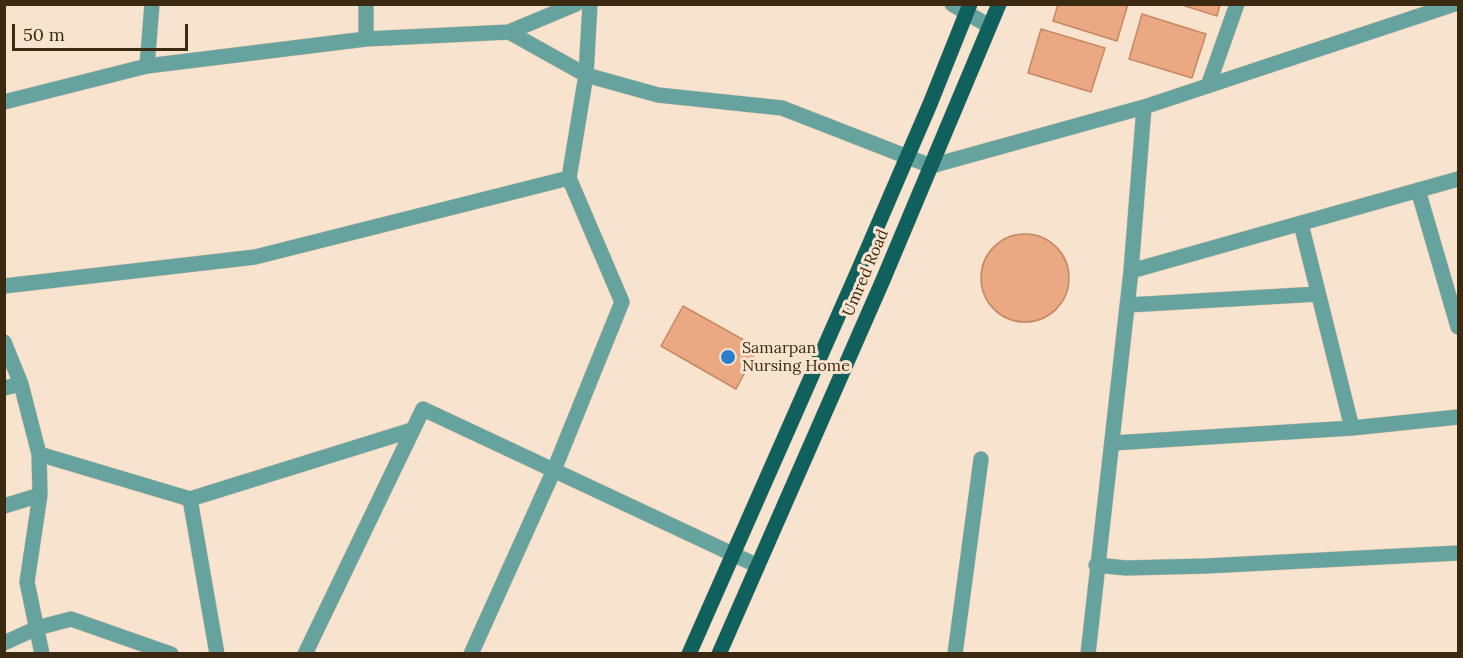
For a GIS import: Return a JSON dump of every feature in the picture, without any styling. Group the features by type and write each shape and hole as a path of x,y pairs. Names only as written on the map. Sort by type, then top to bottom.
{"main road":[{"name":"Umred Road","path":"719,654 756,565 879,291 999,4"},
{"path":"689,654 908,155 968,8"}],"street":[{"path":"147,66 153,4"},
{"path":"366,4 366,39"},
{"path":"4,102 147,66 366,39 509,32 576,4"},
{"path":"471,654 554,470 622,302 569,178 586,75 590,4"},
{"path":"952,4 968,8 989,26"},
{"path":"1208,86 1237,4"},
{"path":"509,32 586,75 658,95 782,108 908,155 931,166 1144,107 1455,4"},
{"path":"1088,654 1096,565 1113,442 1128,304 1144,107"},
{"path":"4,286 255,257 569,178"},
{"path":"1131,271 1458,179"},
{"path":"1418,190 1458,327"},
{"path":"1301,224 1352,428"},
{"path":"1128,304 1318,294"},
{"path":"4,342 21,384 39,454 40,495 27,582 42,654"},
{"path":"4,388 21,384"},
{"path":"305,654 423,409 756,565"},
{"path":"1113,442 1352,428 1458,417"},
{"path":"39,454 190,499 412,430"},
{"path":"955,654 981,459"},
{"path":"4,506 40,495"},
{"path":"190,499 217,654"},
{"path":"1096,565 1126,568 1206,566 1458,553"},
{"path":"4,643 37,628 71,619 171,654"}],"building":[{"path":"1058,4 1128,4 1117,41 1053,21"},
{"path":"1179,4 1220,4 1217,16"},
{"path":"1142,14 1206,34 1192,78 1129,59"},
{"path":"1041,29 1105,48 1091,92 1028,73"},
{"path":"1025,234 1050,241 1062,253 1069,278 1062,303 1050,315 1025,322 1000,315 988,303 981,278 988,253 1000,241"},
{"path":"683,306 758,348 736,389 661,346"}],"place":[{"name":"Samarpan Nursing Home","path":"728,357"}]}
